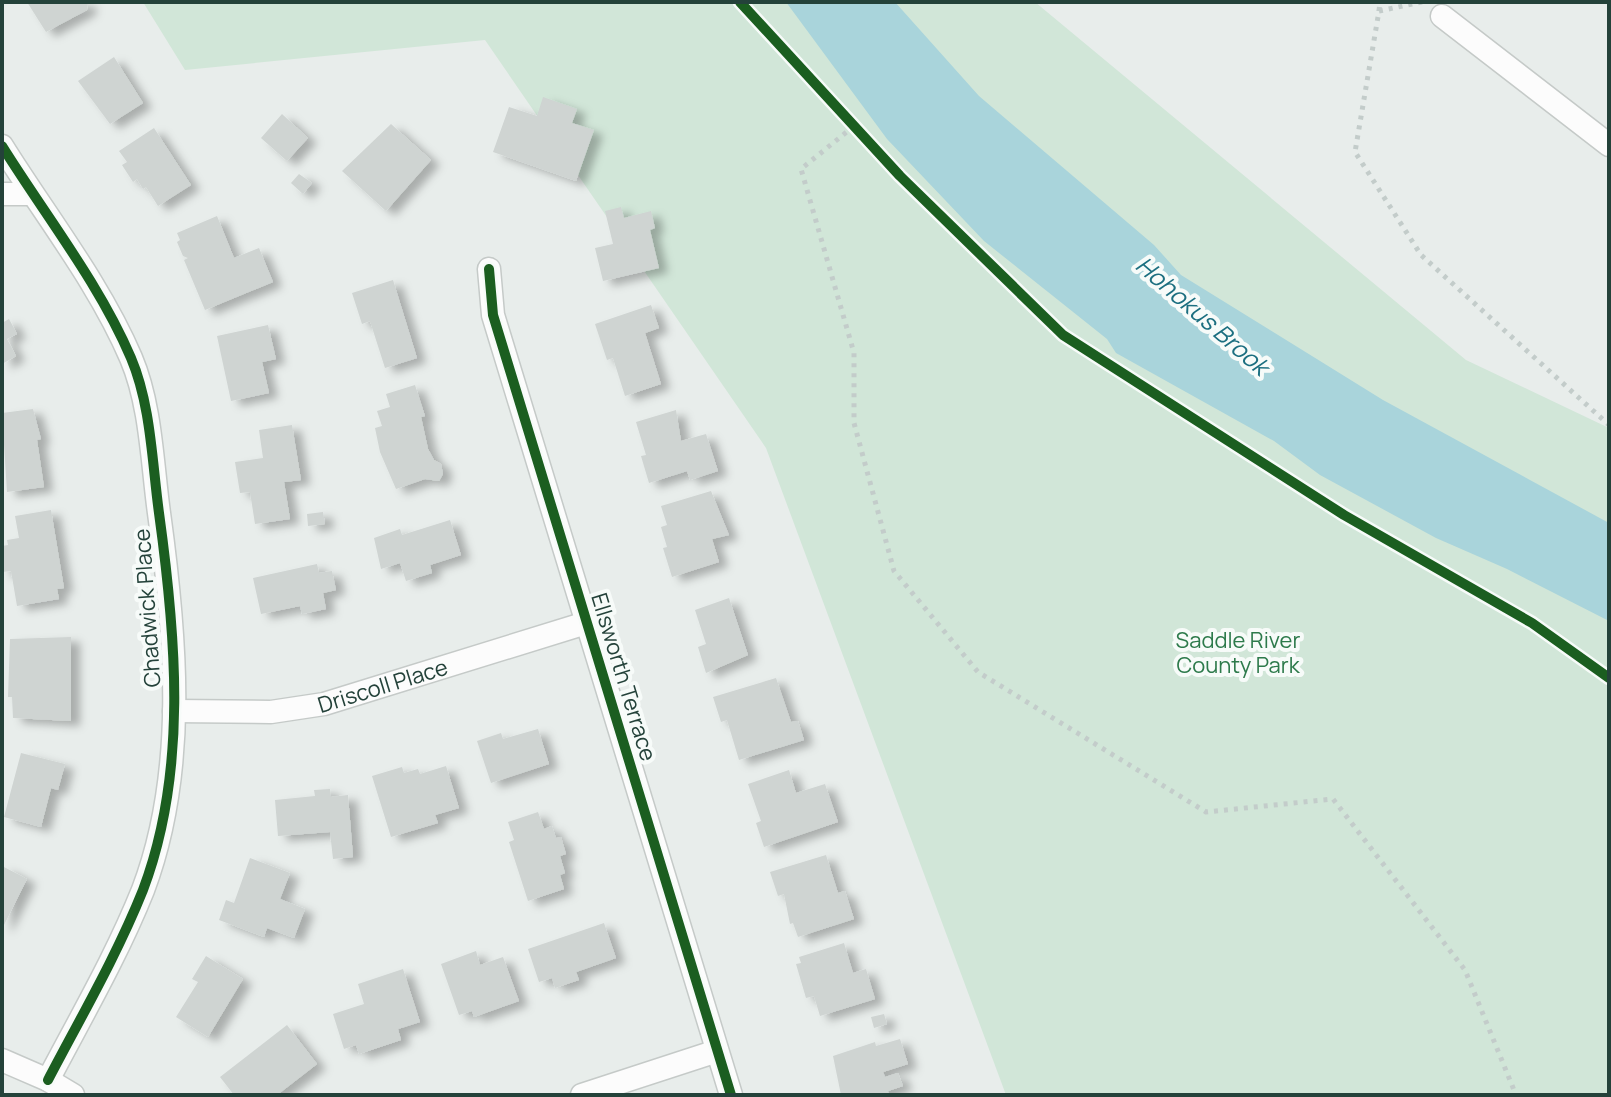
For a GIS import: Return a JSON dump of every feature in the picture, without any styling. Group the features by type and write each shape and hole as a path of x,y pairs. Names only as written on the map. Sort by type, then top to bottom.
{"street":[{"path":"1442,16 1609,145"},
{"name":"Chadwick Place","path":"2,146 115,322 133,362 144,405 168,577 174,711 171,771 160,831 143,889 48,1080"},
{"path":"2,194 32,194"},
{"name":"Ellsworth Terrace","path":"489,269 493,315 731,1095"},
{"name":"Driscoll Place","path":"174,711 271,712 324,704 586,623"},
{"path":"582,1095 717,1051"},
{"path":"2,1060 48,1080 73,1095"}],"path":[{"path":"740,2 900,176 1063,335 1344,515 1532,623 1609,678"},
{"path":"1380,2 1355,152 1421,255 1609,425"},
{"path":"1379,11 1424,2"},
{"path":"854,126 801,169 854,353 854,423 894,571 978,672 1206,812 1333,799 1465,970 1516,1095"}],"green space":[{"name":"Saddle River County Park","path":"143,2 1035,2 1466,360 1609,428 1609,1095 1006,1095 766,448 485,40 185,70"}],"water":[{"name":"Hohokus Brook","path":"786,2 895,2 979,96 1154,245 1181,275 1383,400 1609,523 1609,621 1507,569 1436,538 1320,475 1274,441 1116,353 1107,339 984,241 887,139"}],"building":[{"path":"27,2 88,2 87,10 46,32"},
{"path":"114,57 143,103 110,124 78,81"},
{"path":"543,97 577,109 572,123 594,130 576,181 493,152 509,107 537,116"},
{"path":"282,114 308,138 287,161 261,138"},
{"path":"391,124 431,160 386,211 342,171"},
{"path":"154,128 191,185 158,206 146,187 143,189 137,179 133,182 122,165 127,162 119,151"},
{"path":"299,174 312,183 303,194 291,183"},
{"path":"621,207 624,218 651,211 655,228 650,230 659,268 603,281 595,248 613,244 605,211"},
{"path":"217,216 234,258 259,248 273,282 205,310 184,260 188,258 183,256 177,242 180,240 177,233"},
{"path":"393,280 417,358 385,368 370,321 362,324 352,293"},
{"path":"651,305 659,328 645,333 661,384 625,396 613,358 607,360 595,324"},
{"path":"9,319 17,334 7,339 16,356 2,364 2,323"},
{"path":"268,325 276,359 262,362 269,393 231,401 217,336"},
{"path":"415,385 425,416 421,417 428,449 434,460 441,464 443,474 439,481 425,479 396,489 380,452 375,428 382,426 377,411 390,407 386,394"},
{"path":"33,409 41,439 37,440 44,487 7,492 2,413"},
{"path":"676,410 681,441 706,434 718,471 690,480 687,471 649,483 641,456 646,455 636,422"},
{"path":"292,425 301,480 284,482 290,519 255,524 250,492 240,493 235,462 263,458 259,430"},
{"path":"711,491 729,535 712,539 719,562 672,577 663,548 667,547 661,527 667,525 661,506"},
{"path":"51,510 64,588 57,589 59,599 17,606 11,571 2,572 2,546 8,545 7,540 19,538 15,516"},
{"path":"323,512 325,524 308,526 307,514"},
{"path":"450,520 461,555 430,565 432,573 406,581 400,563 381,569 374,538 400,529 402,535"},
{"path":"317,564 319,573 332,571 336,590 323,593 326,609 302,614 300,606 261,614 253,578"},
{"path":"729,598 748,655 706,673 698,647 706,644 695,610"},
{"path":"71,637 71,721 13,718 12,697 8,697 10,639"},
{"path":"776,678 791,722 798,721 804,740 739,760 727,720 721,722 713,697"},
{"path":"538,729 549,764 491,783 477,741 501,733 503,739"},
{"path":"21,753 65,764 58,790 51,788 41,827 4,817"},
{"path":"446,766 459,808 435,815 438,823 391,837 372,776 402,767 404,773 418,769 420,774"},
{"path":"789,770 796,793 825,784 838,822 764,847 756,823 761,821 748,784"},
{"path":"330,789 331,797 348,795 353,857 333,859 330,832 278,836 275,800 315,796 314,790"},
{"path":"538,812 544,829 552,826 556,838 561,837 566,854 560,856 565,873 560,875 564,889 528,901 509,842 514,840 508,822"},
{"path":"826,855 838,893 845,891 854,919 798,937 793,923 790,924 784,894 778,896 770,872"},
{"path":"250,858 290,873 280,899 305,909 294,938 267,928 264,937 219,920 226,900 234,903"},
{"path":"2,866 27,879 2,929"},
{"path":"604,923 616,958 576,972 579,980 555,988 552,978 539,982 528,949"},
{"path":"844,943 853,973 866,969 875,999 820,1016 814,996 806,998 796,964 801,963 799,957"},
{"path":"476,951 480,965 503,957 519,1001 474,1017 472,1011 459,1015 441,964"},
{"path":"206,956 243,979 208,1037 176,1017 198,982 192,979"},
{"path":"403,969 420,1022 398,1029 401,1040 359,1054 356,1045 344,1049 333,1014 364,1004 358,984"},
{"path":"884,1014 887,1024 874,1028 871,1017"},
{"path":"287,1025 317,1064 277,1095 234,1095 220,1077"},
{"path":"900,1039 908,1064 883,1072 885,1077 898,1073 903,1086 888,1091 889,1095 841,1095 833,1056 875,1042 876,1046"}],"cycle path":[{"path":"740,2 900,176 1063,335 1344,515 1532,623 1609,678"},
{"path":"2,146 103,303 138,376 150,434 173,655 172,751 167,798 157,845 143,890 122,938 48,1080"},
{"path":"489,269 493,315 731,1095"}]}
